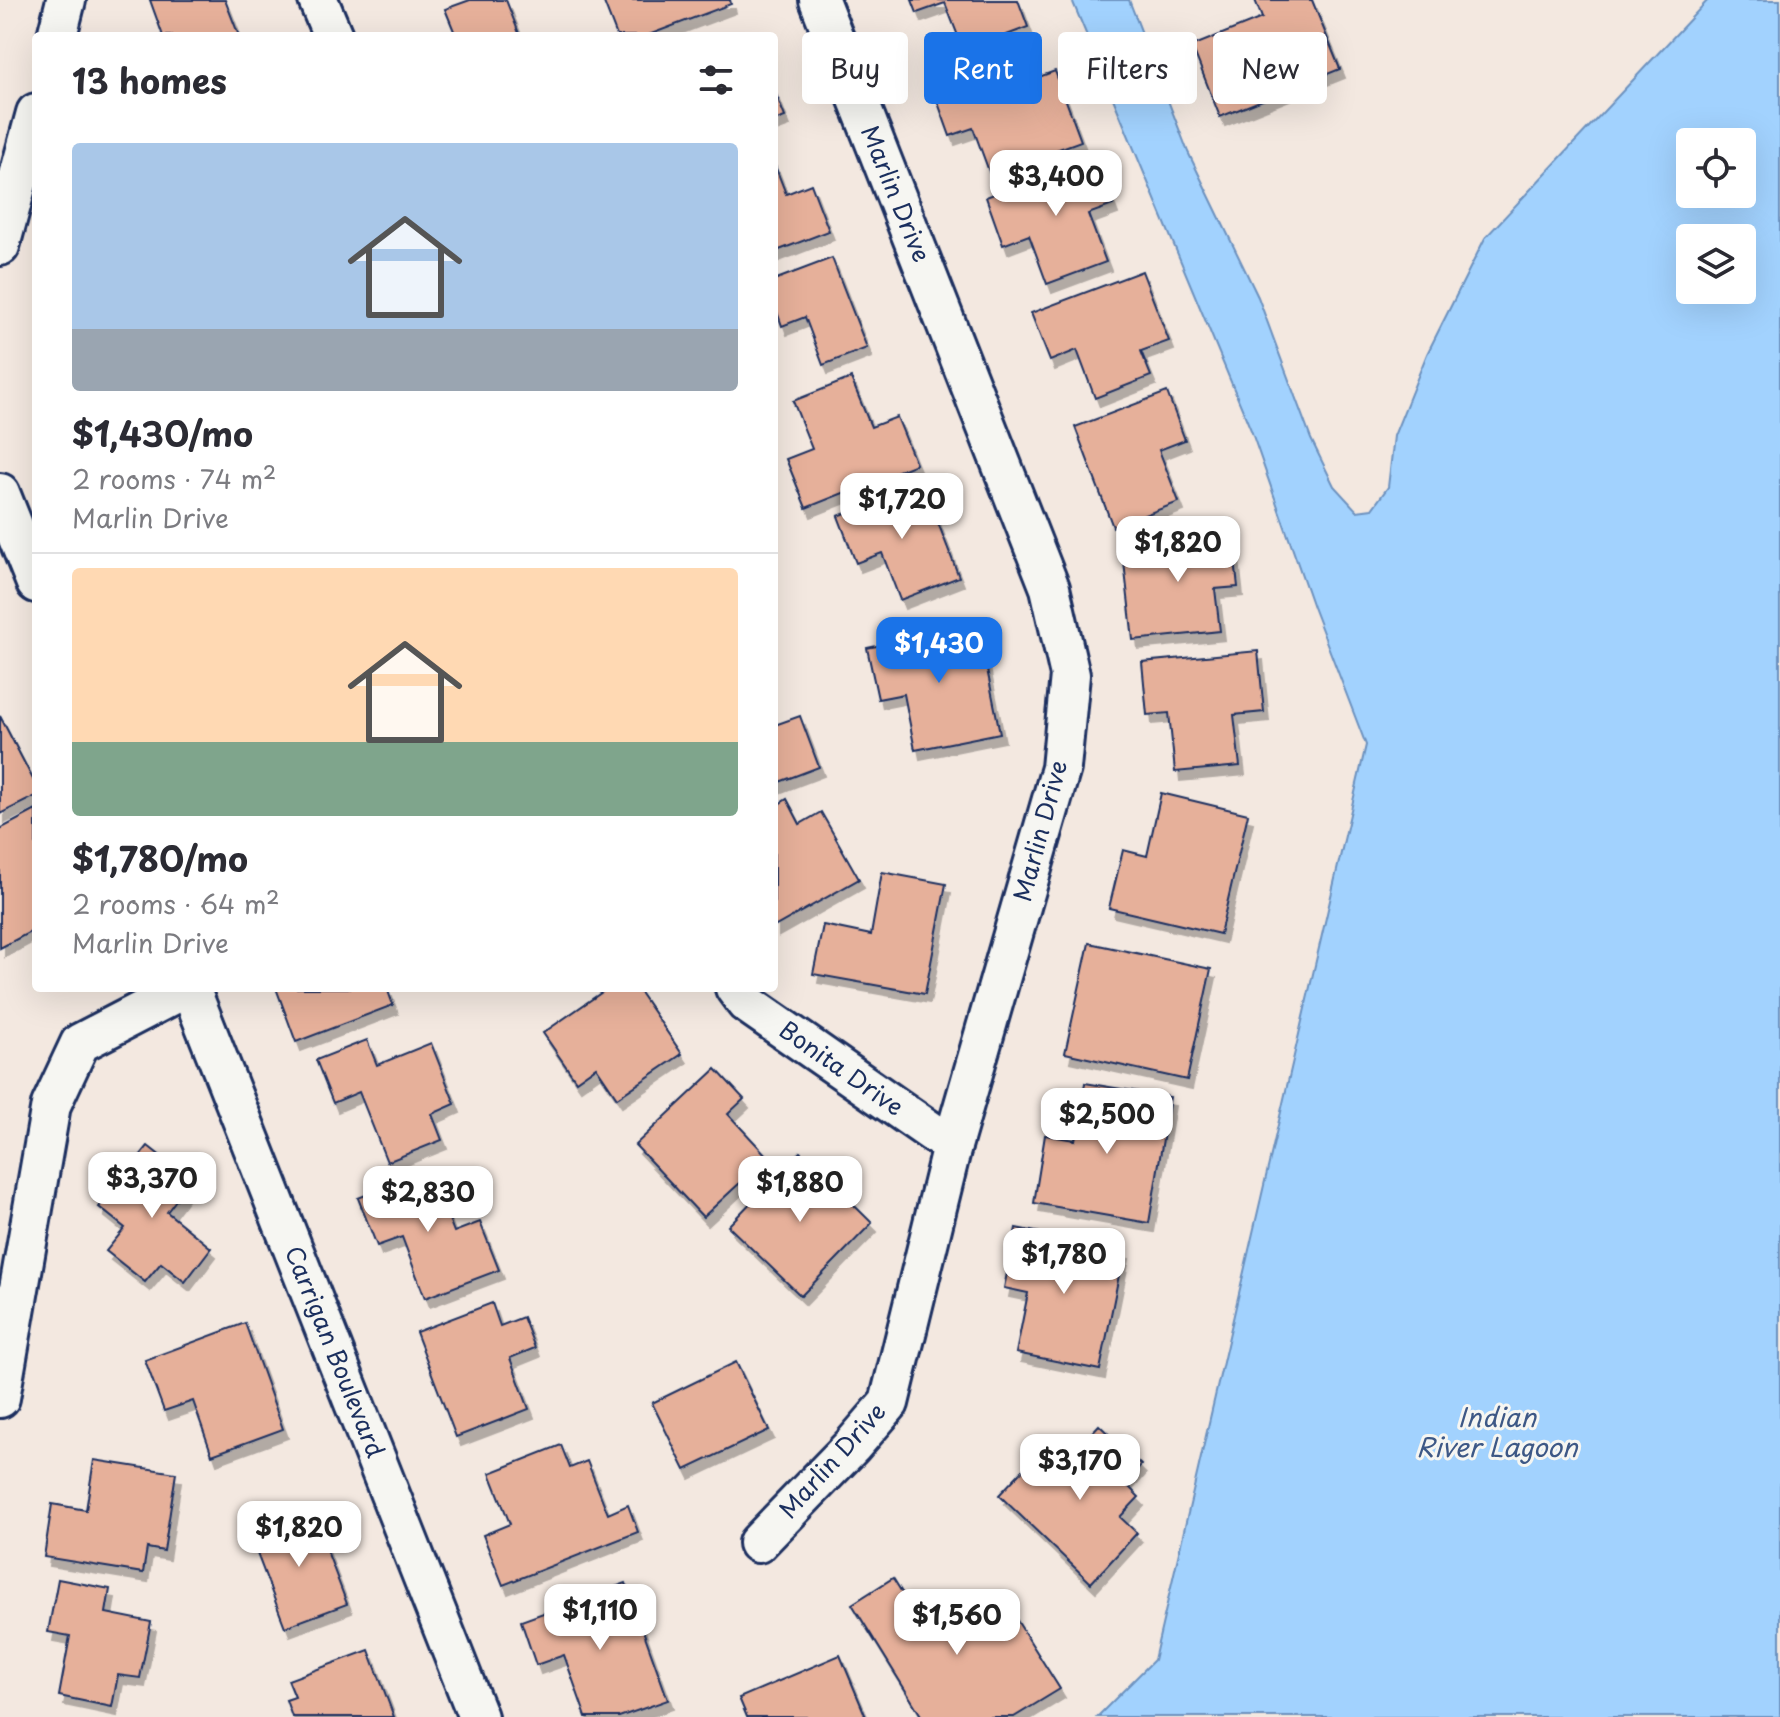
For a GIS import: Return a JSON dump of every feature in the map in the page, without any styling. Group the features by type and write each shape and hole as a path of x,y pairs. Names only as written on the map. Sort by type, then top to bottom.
{"street":[{"path":"58,32 66,0"},
{"path":"318,0 331,32"},
{"name":"Marlin Drive","path":"758,1543 889,1403 952,1146 1061,768 1070,675 1050,588 819,0"},
{"path":"0,246 32,128"},
{"path":"0,493 32,573"},
{"path":"0,1398 51,1105 80,1043 180,992"},
{"name":"Carrigan Boulevard","path":"190,992 478,1717"},
{"name":"Bonita Drive","path":"738,992 746,1003 952,1146"}],"water":[{"name":"Indian River Lagoon","path":"1072,0 1129,0 1141,32 1085,32"},
{"name":"Indian River Lagoon","path":"1708,0 1780,0 1780,1717 1097,1717 1154,1660 1366,745 1313,607 1251,430 1115,104 1169,104 1188,152 1258,297 1311,439 1334,486 1357,511 1372,509 1388,487 1394,436 1427,354 1485,238"}],"building":[{"path":"150,0 225,0 237,32 162,32"},
{"path":"470,0 506,0 518,32 454,32 445,9"},
{"path":"603,0 730,0 731,4 657,32 615,32"},
{"path":"912,0 1018,0 1028,27 1015,32 956,32 945,3 917,13"},
{"path":"1255,0 1312,0 1325,32 1227,32 1262,18"},
{"path":"1327,37 1340,69 1327,74"},
{"path":"1213,38 1213,99 1197,59 1197,44"},
{"path":"1055,71 1058,104 1067,104 1081,141 990,174 973,128 950,136 938,104 1042,104 1042,76"},
{"path":"778,99 785,117 778,120"},
{"path":"1215,104 1252,104 1220,117"},
{"path":"1095,156 1113,205 1088,214 1106,262 1047,284 1029,235 1003,245 986,197"},
{"path":"778,173 786,194 811,184 829,231 778,250"},
{"path":"832,258 867,348 823,365 805,317 782,326 778,314 778,278"},
{"path":"1142,271 1169,341 1141,351 1151,376 1095,398 1077,350 1050,361 1031,313"},
{"path":"851,378 871,427 897,417 916,464 806,508 786,459 812,449 793,401"},
{"path":"1167,392 1185,440 1159,450 1179,502 1113,527 1075,427"},
{"path":"923,484 959,577 900,600 882,553 856,563 838,516"},
{"path":"1232,533 1238,587 1215,589 1220,631 1133,640 1122,545"},
{"path":"978,625 1000,733 915,750 904,694 878,699 867,648"},
{"path":"1258,651 1264,712 1234,715 1240,766 1175,772 1169,713 1147,715 1142,662"},
{"path":"0,716 32,777 32,798 0,814"},
{"path":"800,716 819,767 778,782 778,724"},
{"path":"1161,793 1248,814 1220,934 1109,908 1123,850 1147,856"},
{"path":"787,799 800,824 821,812 859,879 778,925 778,805"},
{"path":"32,812 32,931 0,948 0,829"},
{"path":"882,872 946,884 925,994 813,974 823,925 871,935"},
{"path":"1089,943 1211,969 1187,1080 1065,1053"},
{"path":"277,992 388,992 393,1005 296,1042"},
{"path":"602,992 640,992 682,1054 617,1098 596,1067 576,1081 543,1033"},
{"path":"367,1040 377,1065 431,1043 455,1104 432,1114 442,1140 387,1162 359,1092 333,1103 316,1060"},
{"path":"716,1069 744,1099 728,1114 768,1157 703,1217 635,1145"},
{"path":"1085,1083 1170,1097 1149,1223 1034,1203 1045,1135 1075,1140"},
{"path":"148,1146 191,1180 167,1212 211,1248 185,1282 161,1263 145,1282 106,1251 125,1228 99,1207"},
{"path":"800,1152 872,1223 801,1296 728,1226"},
{"path":"430,1170 454,1232 480,1222 499,1270 425,1298 402,1237 377,1246 358,1198"},
{"path":"1016,1228 1124,1250 1100,1370 1016,1353 1028,1293 1004,1288"},
{"path":"492,1303 500,1326 523,1317 535,1348 510,1358 529,1409 456,1437 416,1332"},
{"path":"245,1323 283,1429 212,1455 193,1401 164,1411 145,1360"},
{"path":"736,1362 769,1430 685,1470 652,1403"},
{"path":"1099,1425 1141,1465 1125,1483 1139,1497 1120,1517 1137,1533 1091,1583 999,1495 1038,1454 1056,1471"},
{"path":"561,1445 570,1468 587,1461 608,1514 628,1505 638,1532 503,1585 483,1535 510,1524 490,1473"},
{"path":"94,1460 176,1473 164,1551 147,1548 143,1573 44,1557 52,1504 86,1510"},
{"path":"312,1511 347,1604 285,1627 250,1535"},
{"path":"893,1578 924,1628 974,1597 985,1616 1006,1603 1060,1689 1014,1717 922,1717 852,1604"},
{"path":"58,1579 110,1589 106,1613 151,1622 140,1678 118,1675 112,1707 59,1696 70,1636 48,1632"},
{"path":"626,1583 668,1700 619,1717 586,1717 564,1655 536,1665 521,1621"},
{"path":"369,1650 394,1717 292,1717 286,1700 295,1697 288,1680"},
{"path":"840,1655 866,1717 747,1717 739,1698"}]}
